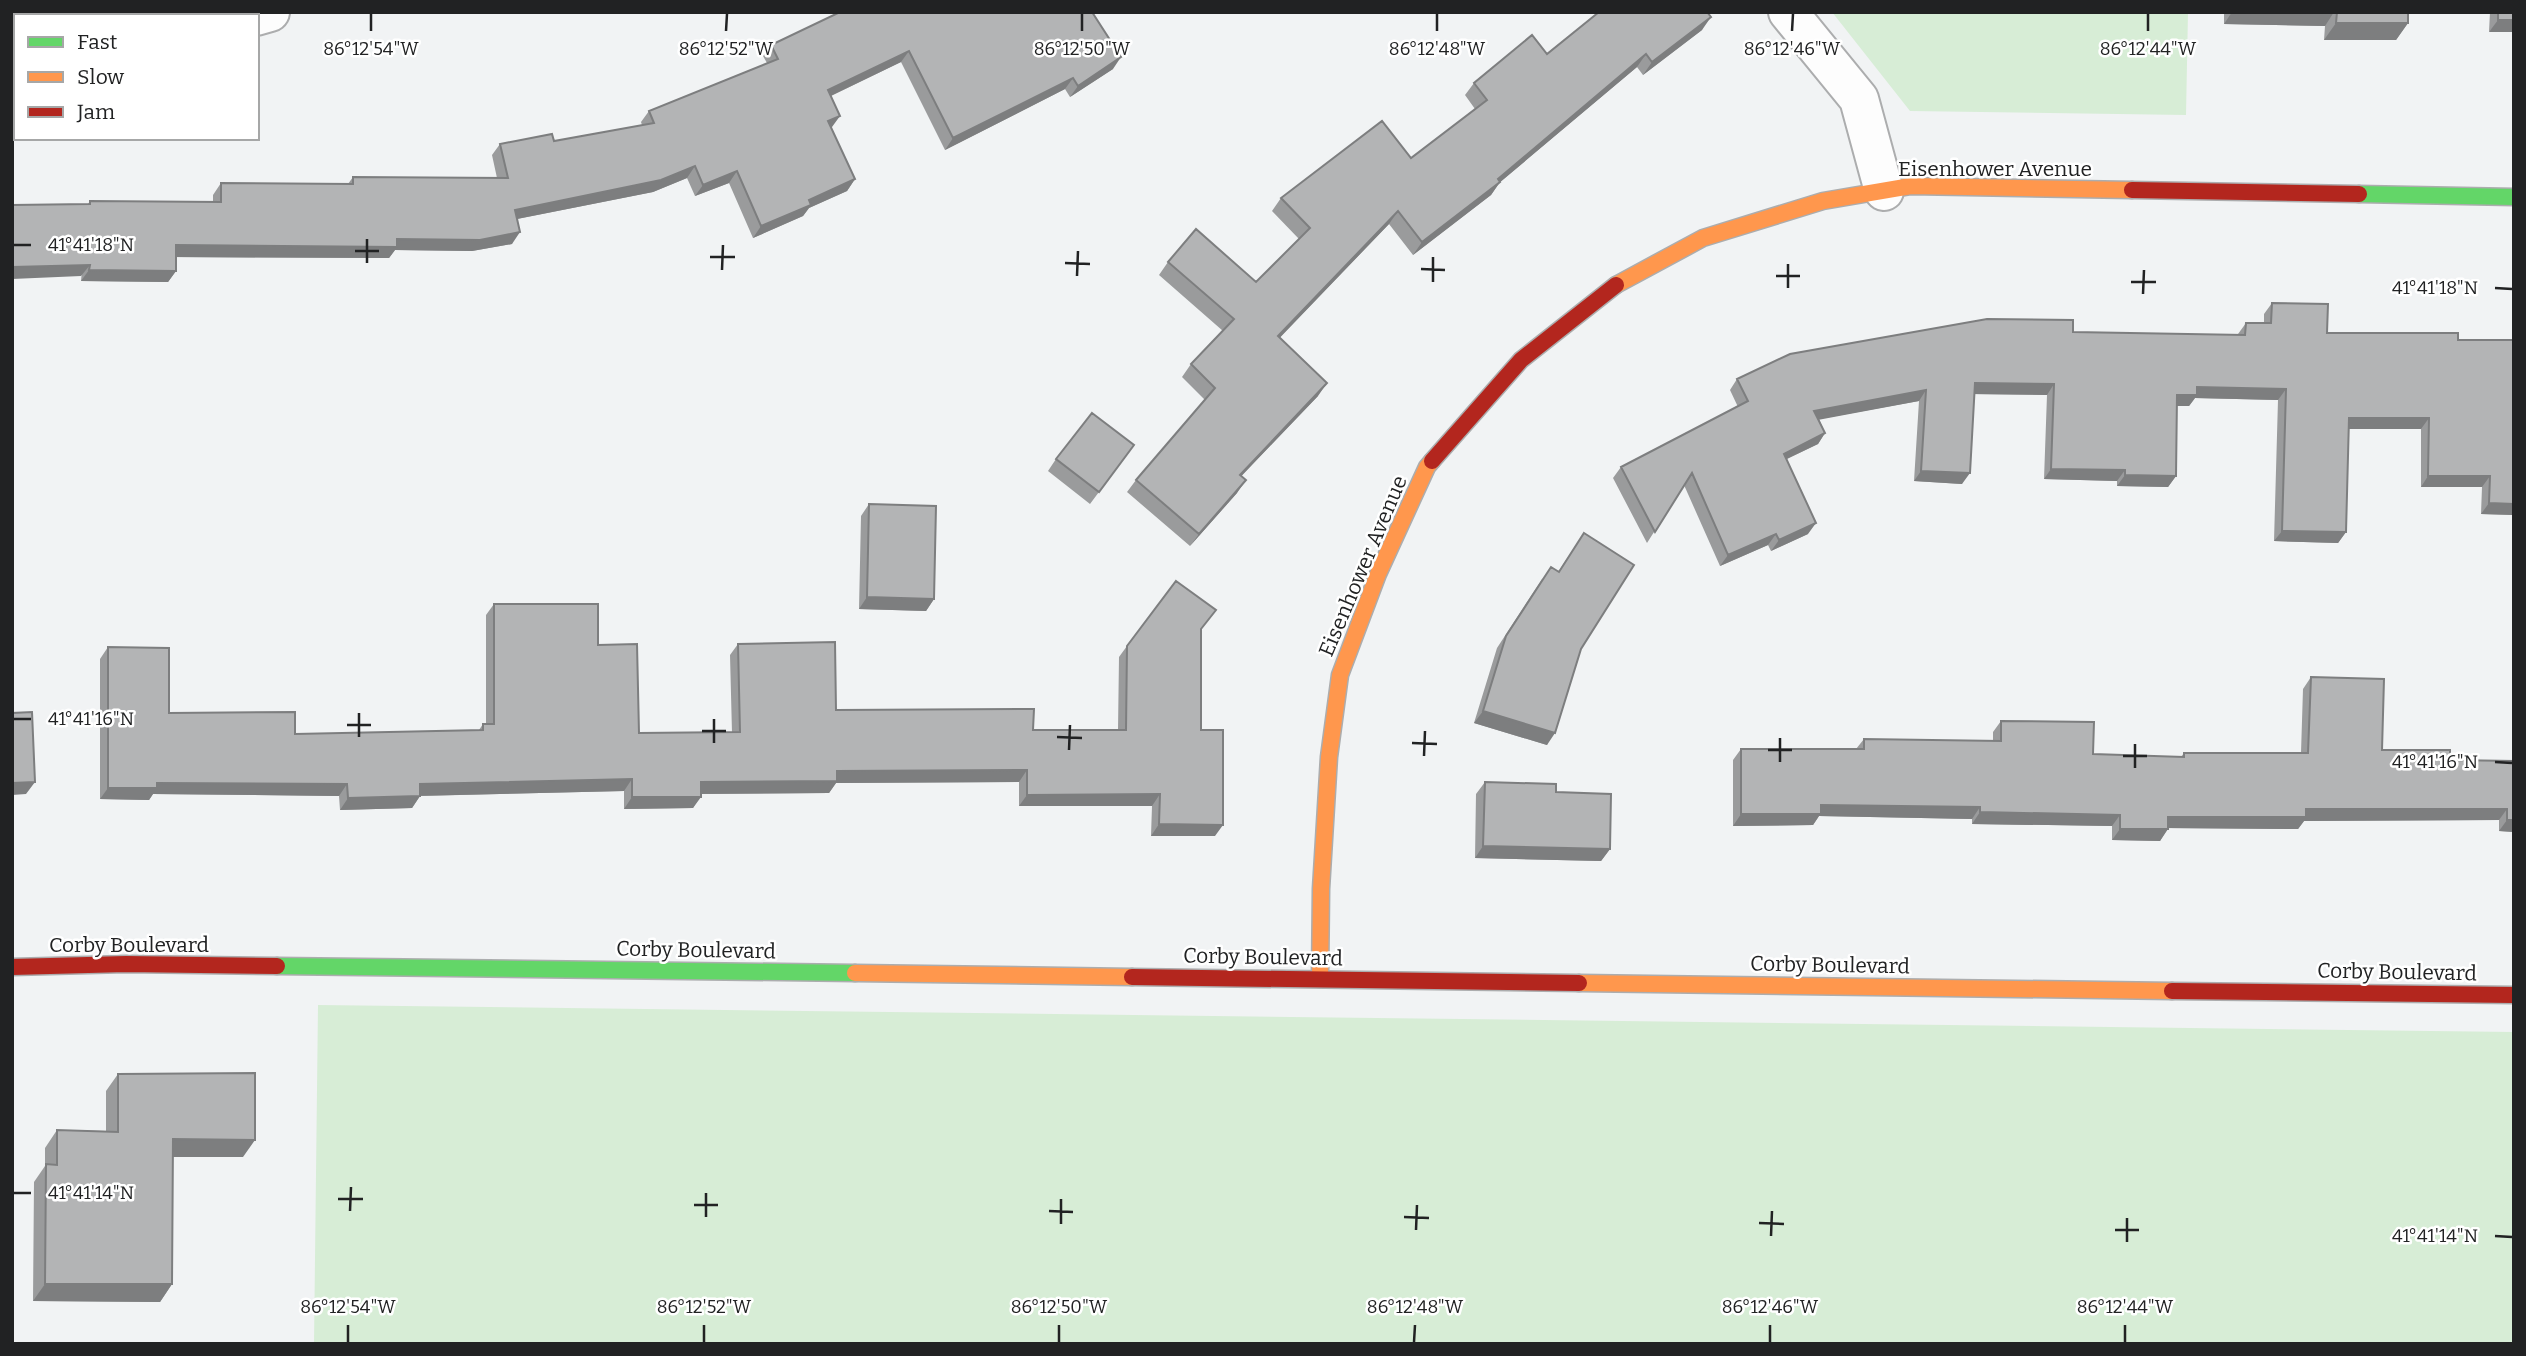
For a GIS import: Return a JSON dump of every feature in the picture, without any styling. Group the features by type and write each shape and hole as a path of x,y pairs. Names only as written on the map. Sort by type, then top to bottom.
{"street":[{"path":"1788,12 1859,99 1884,191"},
{"name":"Eisenhower Avenue","path":"1320,979 1321,889 1329,757 1340,675 1378,574 1427,467 1521,360 1618,284 1703,238 1823,201 1911,186 2514,197"},
{"name":"Corby Boulevard","path":"12,967 127,964 2514,995"}],"green space":[{"path":"1832,12 2188,12 2186,115 1910,111"},
{"path":"318,1005 2514,1032 2514,1344 314,1344"}],"building":[{"path":"840,12 1092,12 1121,57 1078,86 1073,78 953,138 909,51 828,90 840,116 828,121 855,179 809,200 811,205 761,226 737,171 703,185 695,166 661,180 515,210 520,232 480,240 397,239 397,247 176,245 176,271 89,270 90,265 12,267 12,205 90,204 90,201 221,202 221,183 353,184 353,177 508,178 500,144 552,134 554,141 654,123 649,111 778,59 771,45"},
{"path":"1599,12 1707,12 1711,17 1652,62 1646,54 1498,179 1500,182 1422,242 1398,211 1278,336 1327,383 1240,475 1246,480 1199,534 1136,480 1215,388 1191,364 1234,319 1168,262 1196,229 1256,282 1310,228 1281,198 1382,121 1411,158 1487,100 1474,83 1532,35 1547,54"},
{"path":"2337,12 2408,12 2408,23 2336,23"},
{"path":"2498,12 2514,12 2514,20 2498,20"},
{"path":"2272,303 2328,304 2327,333 2458,333 2458,340 2514,340 2514,504 2489,503 2490,476 2428,476 2429,418 2349,418 2346,532 2282,531 2286,389 2197,387 2197,395 2177,395 2176,476 2125,475 2125,470 2051,469 2054,384 1975,383 1970,473 1921,471 1926,390 1814,411 1825,433 1784,454 1816,523 1779,540 1776,534 1728,555 1692,473 1655,532 1621,467 1748,401 1737,379 1790,354 1987,319 2073,320 2073,332 2245,335 2246,323 2271,323"},
{"path":"1092,413 1134,445 1099,492 1056,459"},
{"path":"869,504 936,506 934,599 867,597"},
{"path":"1584,533 1634,565 1581,649 1555,733 1483,711 1506,636 1551,567 1559,572"},
{"path":"1176,581 1216,610 1201,629 1201,730 1223,730 1223,825 1159,824 1160,794 1027,795 1027,770 837,771 837,781 701,782 701,797 632,797 632,779 420,784 420,796 348,798 347,784 157,783 157,788 108,788 108,647 169,648 169,713 295,712 295,734 483,730 483,724 494,724 494,604 598,604 598,645 637,644 639,733 740,732 738,644 835,642 836,710 1034,709 1033,730 1126,730 1127,646"},
{"path":"2311,677 2384,679 2382,750 2450,750 2450,760 2514,761 2514,820 2507,820 2507,809 2306,809 2306,817 2168,817 2168,829 2120,829 2120,815 1980,812 1980,807 1821,805 1821,814 1741,814 1741,749 1864,749 1864,739 2001,741 2001,721 2094,722 2093,754 2184,757 2184,753 2308,753"},
{"path":"32,712 35,782 12,783 12,713"},
{"path":"1485,782 1556,784 1556,792 1611,794 1610,849 1483,846"},
{"path":"255,1073 255,1140 173,1139 172,1284 45,1284 46,1164 57,1165 57,1130 118,1132 118,1074"}],"traffic: fast":[{"path":"2359,194 2514,197"},
{"path":"277,966 855,973"}],"traffic: slow":[{"path":"1616,285 1703,238 1823,201 1911,186 2132,190"},
{"path":"1320,979 1321,889 1329,757 1340,675 1378,574 1432,461"},
{"path":"855,973 1132,977"},
{"path":"1579,983 2172,991"}],"traffic: jam":[{"path":"2132,190 2359,194"},
{"path":"1432,461 1521,360 1616,285"},
{"path":"12,967 126,964 277,966"},
{"path":"1132,977 1579,983"},
{"path":"2172,991 2514,995"}]}
